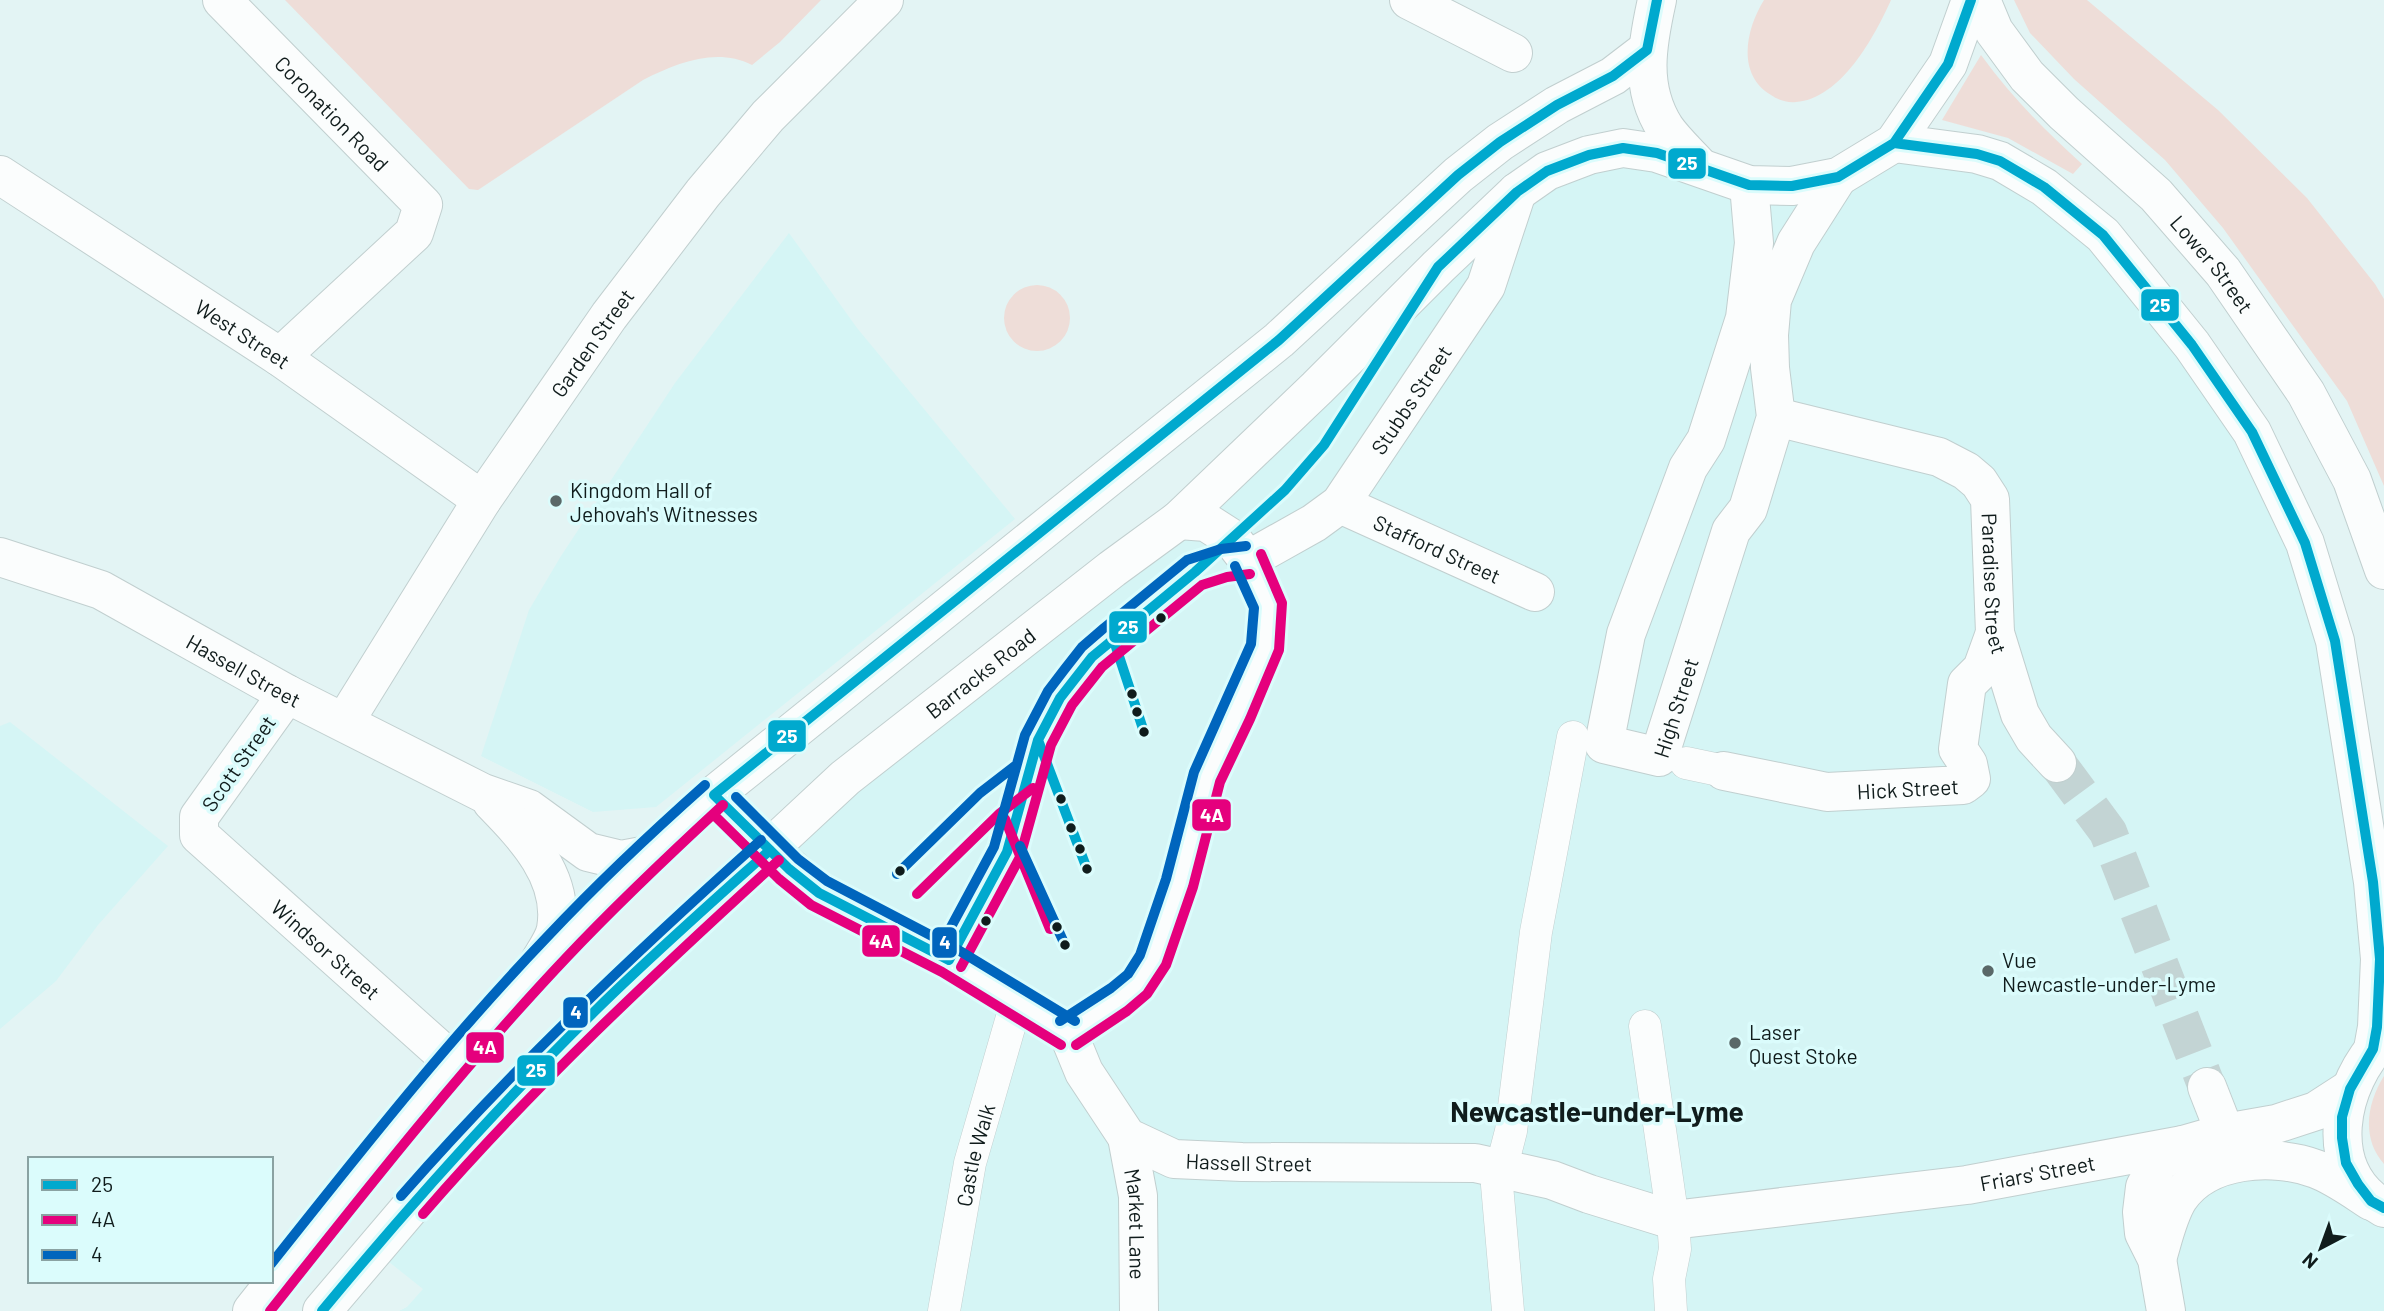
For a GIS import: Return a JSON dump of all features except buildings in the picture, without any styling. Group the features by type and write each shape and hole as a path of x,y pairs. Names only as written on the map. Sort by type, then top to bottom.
{"main road":[{"name":"Coronation Road","path":"222,0 423,205 414,233 280,357"},
{"name":"Garden Street","path":"345,722 482,500 609,316 703,193 768,116 884,0"},
{"path":"1657,0 1647,50 1647,83 1652,104 1666,130 1699,167"},
{"path":"1838,177 1894,143 1948,64 1971,0"},
{"name":"Lower Street","path":"1981,0 1994,31 2027,76 2064,113 2157,195 2223,272 2306,393 2352,480 2384,570"},
{"path":"1420,3 1513,53"},
{"path":"252,1311 332,1210 534,971 648,855 714,795 1279,340 1458,175 1500,142 1557,105 1612,76 1647,50"},
{"path":"1894,143 2000,161 2044,187 2103,235 2192,345 2252,432 2305,543 2335,642 2374,882 2380,960 2378,1044 2350,1089 2342,1116 2342,1138 2346,1163 2378,1205"},
{"name":"Barracks Road","path":"323,1311 430,1183 599,1007 845,778 1112,569 1179,520 1517,192 1547,171 1589,155 1623,148 1657,153 1749,185 1792,186 1838,177"},
{"name":"West Street","path":"0,175 280,357 482,500"},
{"name":"High Street","path":"1749,185 1754,243 1745,318 1706,440 1688,468 1626,635 1604,744 1659,757 1731,531 1748,509 1776,417 1770,368 1772,300 1796,243 1838,177"},
{"name":"Stubbs Street","path":"1248,560 1314,523 1340,504 1486,286 1517,192"},
{"name":"Paradise Street","path":"1776,417 1939,457 1979,482 1990,499 1995,633 2020,715 2034,738 2057,763"},
{"name":"Stafford Street","path":"1340,504 1535,592"},
{"path":"1068,1033 1138,984 1153,961 1179,883 1207,777 1265,647 1268,606 1248,560 1231,538 1206,522 1179,520"},
{"name":"Hassell Street","path":"0,557 101,590 287,694 484,793 529,809 588,852 621,860 648,855"},
{"name":"Hick Street","path":"1724,771 1827,792 1963,785 1972,779 1968,764 1958,749 1967,684 1982,669 1995,633"},
{"name":"Scott Street","path":"199,835 199,817 287,694"},
{"name":"Hassell Street","path":"484,793 518,828 541,860 556,895 556,931 534,971"},
{"path":"714,795 819,893 948,960 1068,1033 1084,1072 1127,1137"},
{"name":"Windsor Street","path":"199,835 454,1063"},
{"path":"2207,1087 2225,1133"},
{"name":"Friars' Street","path":"1714,1216 1967,1185 2183,1145 2225,1133 2276,1124 2316,1111 2350,1089"},
{"name":"Hassell Street","path":"1127,1137 1174,1159 1475,1163 1552,1180 1673,1220 1714,1216"},
{"name":"Market Lane","path":"1127,1137 1138,1196 1139,1311"},
{"path":"2166,1311 2157,1259 2144,1233 2142,1212 2145,1188 2158,1163 2183,1145"},
{"path":"2157,1259 2177,1201 2191,1184 2214,1169 2250,1161 2297,1162 2320,1170 2378,1205"}],"street":[{"path":"1508,1311 1497,1185 1511,1131 1536,932 1573,737"},
{"name":"Hick Street","path":"1686,763 1724,771"},
{"name":"Castle Walk","path":"944,1311 970,1163 1017,1000"},
{"path":"1645,1026 1673,1220 1675,1249 1668,1279 1671,1311"}],"shaded area":[{"path":"285,0 821,0 780,42 752,65 725,57 711,57 683,63 656,74 478,190 469,189"},
{"path":"1764,0 1891,0 1866,47 1842,78 1828,90 1812,98 1786,102 1760,86 1749,63 1749,37"},
{"path":"2014,0 2087,0 2218,110 2307,198 2375,284 2384,299 2384,486 2347,401 2223,228 2165,160 2074,79 2030,33"},
{"path":"1981,55 2028,112 2082,164 2073,174 2008,138 1942,120"},
{"path":"1894,143 1977,154 2103,235 2305,543 2380,959 2342,1117 2384,1208 2384,1311 399,1311 407,1307 423,1289 374,1250 599,1007 1589,155 1749,185"},
{"path":"789,233 857,328 1015,519 656,807 593,812 481,756 529,610 561,556 675,383"},
{"path":"1043,285 1061,294 1068,305 1068,331 1061,342 1050,349 1031,351 1013,342 1006,331 1004,312 1013,294 1024,287"},
{"path":"10,722 168,846 98,925 56,981 0,1029 0,726"},
{"path":"2384,1076 2384,1164 2372,1143 2369,1120 2374,1097"}],"tunnel":[{"path":"2057,763 2108,832 2207,1087"}],"transit line":[{"name":"25","path":"949,960 819,893 789,869 714,795 1279,340 1458,175 1500,142 1557,105 1613,76 1647,50 1657,0"},
{"name":"25","path":"949,960 1007,852 1038,740 1060,698 1092,657 1195,572 1285,490 1324,445 1438,267 1517,192 1547,171 1589,155 1623,148 1657,153 1749,185 1792,186 1838,177 1894,143 1948,64 1971,0"},
{"name":"25","path":"1894,143 1977,154 2000,161 2044,187 2103,235 2192,345 2252,432 2305,543 2335,641 2373,882 2380,959 2377,1027 2373,1049 2350,1089 2342,1117 2342,1138 2346,1163 2358,1184 2371,1201 2384,1208"},
{"name":"4","path":"937,953 994,847 1025,735 1048,691 1082,647 1187,560 1221,549 1246,546"},
{"name":"4A","path":"1076,1045 1127,1011 1147,994 1166,965 1193,887 1220,782 1279,650 1282,603 1261,554"},
{"name":"4","path":"1060,1021 1128,974 1140,955 1166,879 1194,772 1251,644 1254,608 1235,566"},
{"name":"4A","path":"961,967 1020,857 1051,745 1072,705 1102,667 1202,585 1227,577 1250,574"},
{"name":"25","path":"1113,638 1144,732"},
{"name":"25","path":"1038,740 1087,869"},
{"name":"4","path":"897,874 980,793 1015,766"},
{"name":"4","path":"273,1261 406,1097 511,975 605,878 705,785"},
{"name":"4A","path":"917,894 999,814 1033,788"},
{"name":"4","path":"736,797 798,859 827,881 955,948 1075,1021"},
{"name":"4A","path":"270,1311 415,1131 528,999 605,918 723,805"},
{"name":"4A","path":"716,817 779,879 811,905 942,972 1061,1045"},
{"name":"4A","path":"1005,819 1050,929"},
{"name":"4","path":"401,1196 487,1102 576,1012 761,840"},
{"name":"4","path":"1020,846 1065,945"},
{"name":"25","path":"322,1311 422,1194 526,1081 640,968 770,850"},
{"name":"4A","path":"423,1214 551,1076 779,860"}],"place":[{"name":"Kingdom Hall of Jehovah's Witnesses","path":"556,501"},
{"name":"Vue Newcastle-under-Lyme","path":"1988,971"},
{"name":"Laser Quest Stoke","path":"1735,1043"}],"district":[{"name":"Newcastle-under-Lyme","path":"1597,1111"}]}
